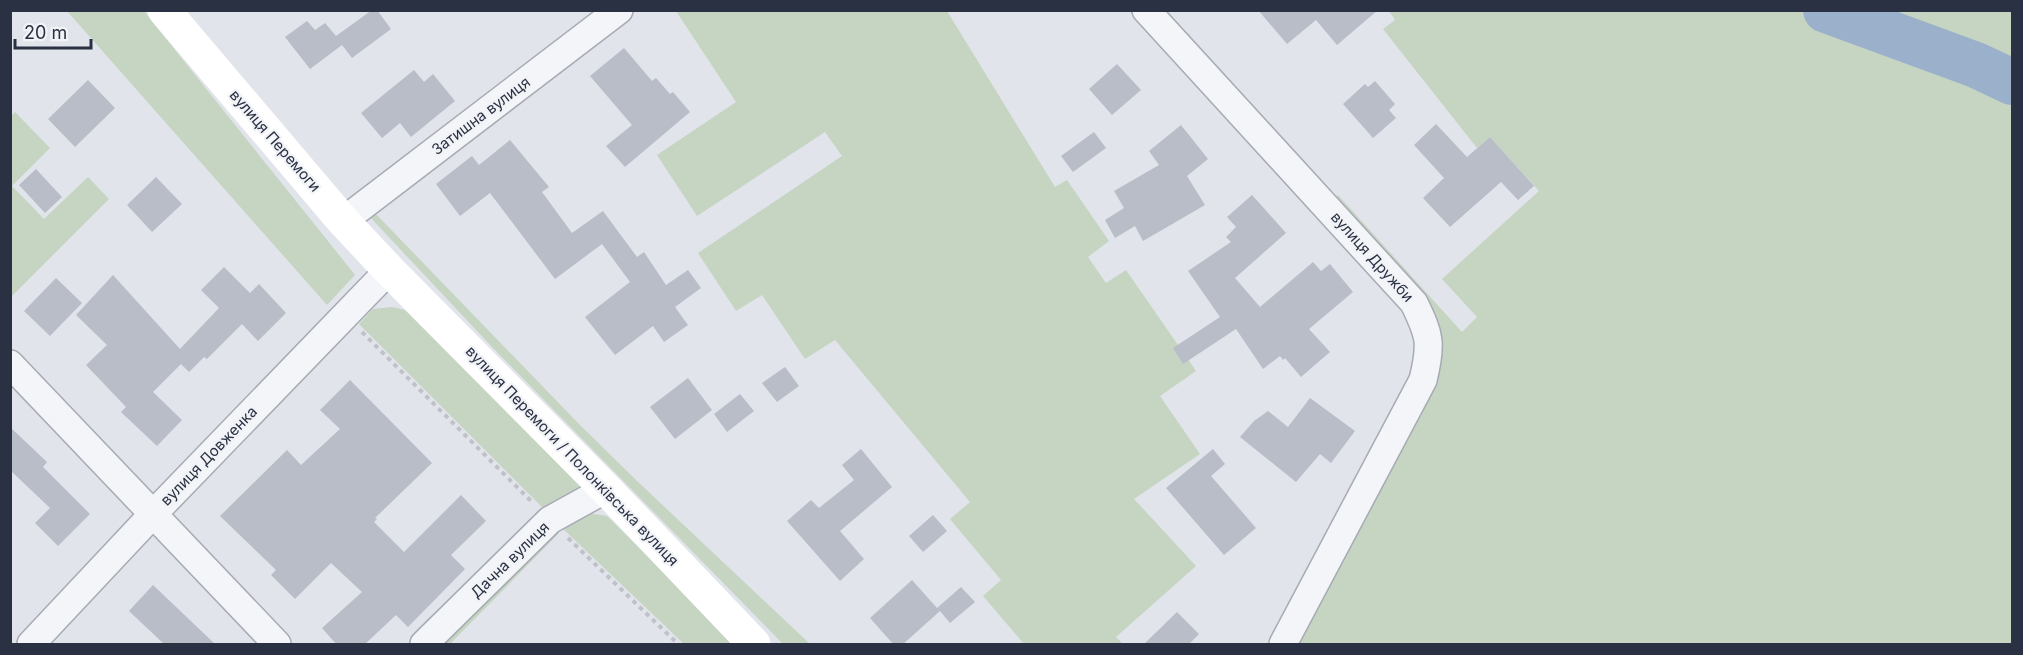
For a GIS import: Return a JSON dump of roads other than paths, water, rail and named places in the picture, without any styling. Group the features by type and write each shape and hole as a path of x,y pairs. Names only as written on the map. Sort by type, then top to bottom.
{"main road":[{"name":"вулиця Перемоги","path":"164,10 344,221 389,270"},
{"name":"вулиця Перемоги / Полонківська вулиця","path":"389,270 606,489 754,645"}],"street":[{"name":"Затишна вулиця","path":"344,221 619,10"},
{"name":"вулиця Дружби","path":"1146,10 1414,303 1427,330 1430,354 1424,380 1283,645"},
{"name":"вулиця Довженка","path":"31,645 154,513 389,270"},
{"path":"10,364 277,645"},
{"name":"Дачна вулиця","path":"424,645 550,520 606,489"}],"waterway":[{"path":"1826,10 1976,65 2012,82"}]}
